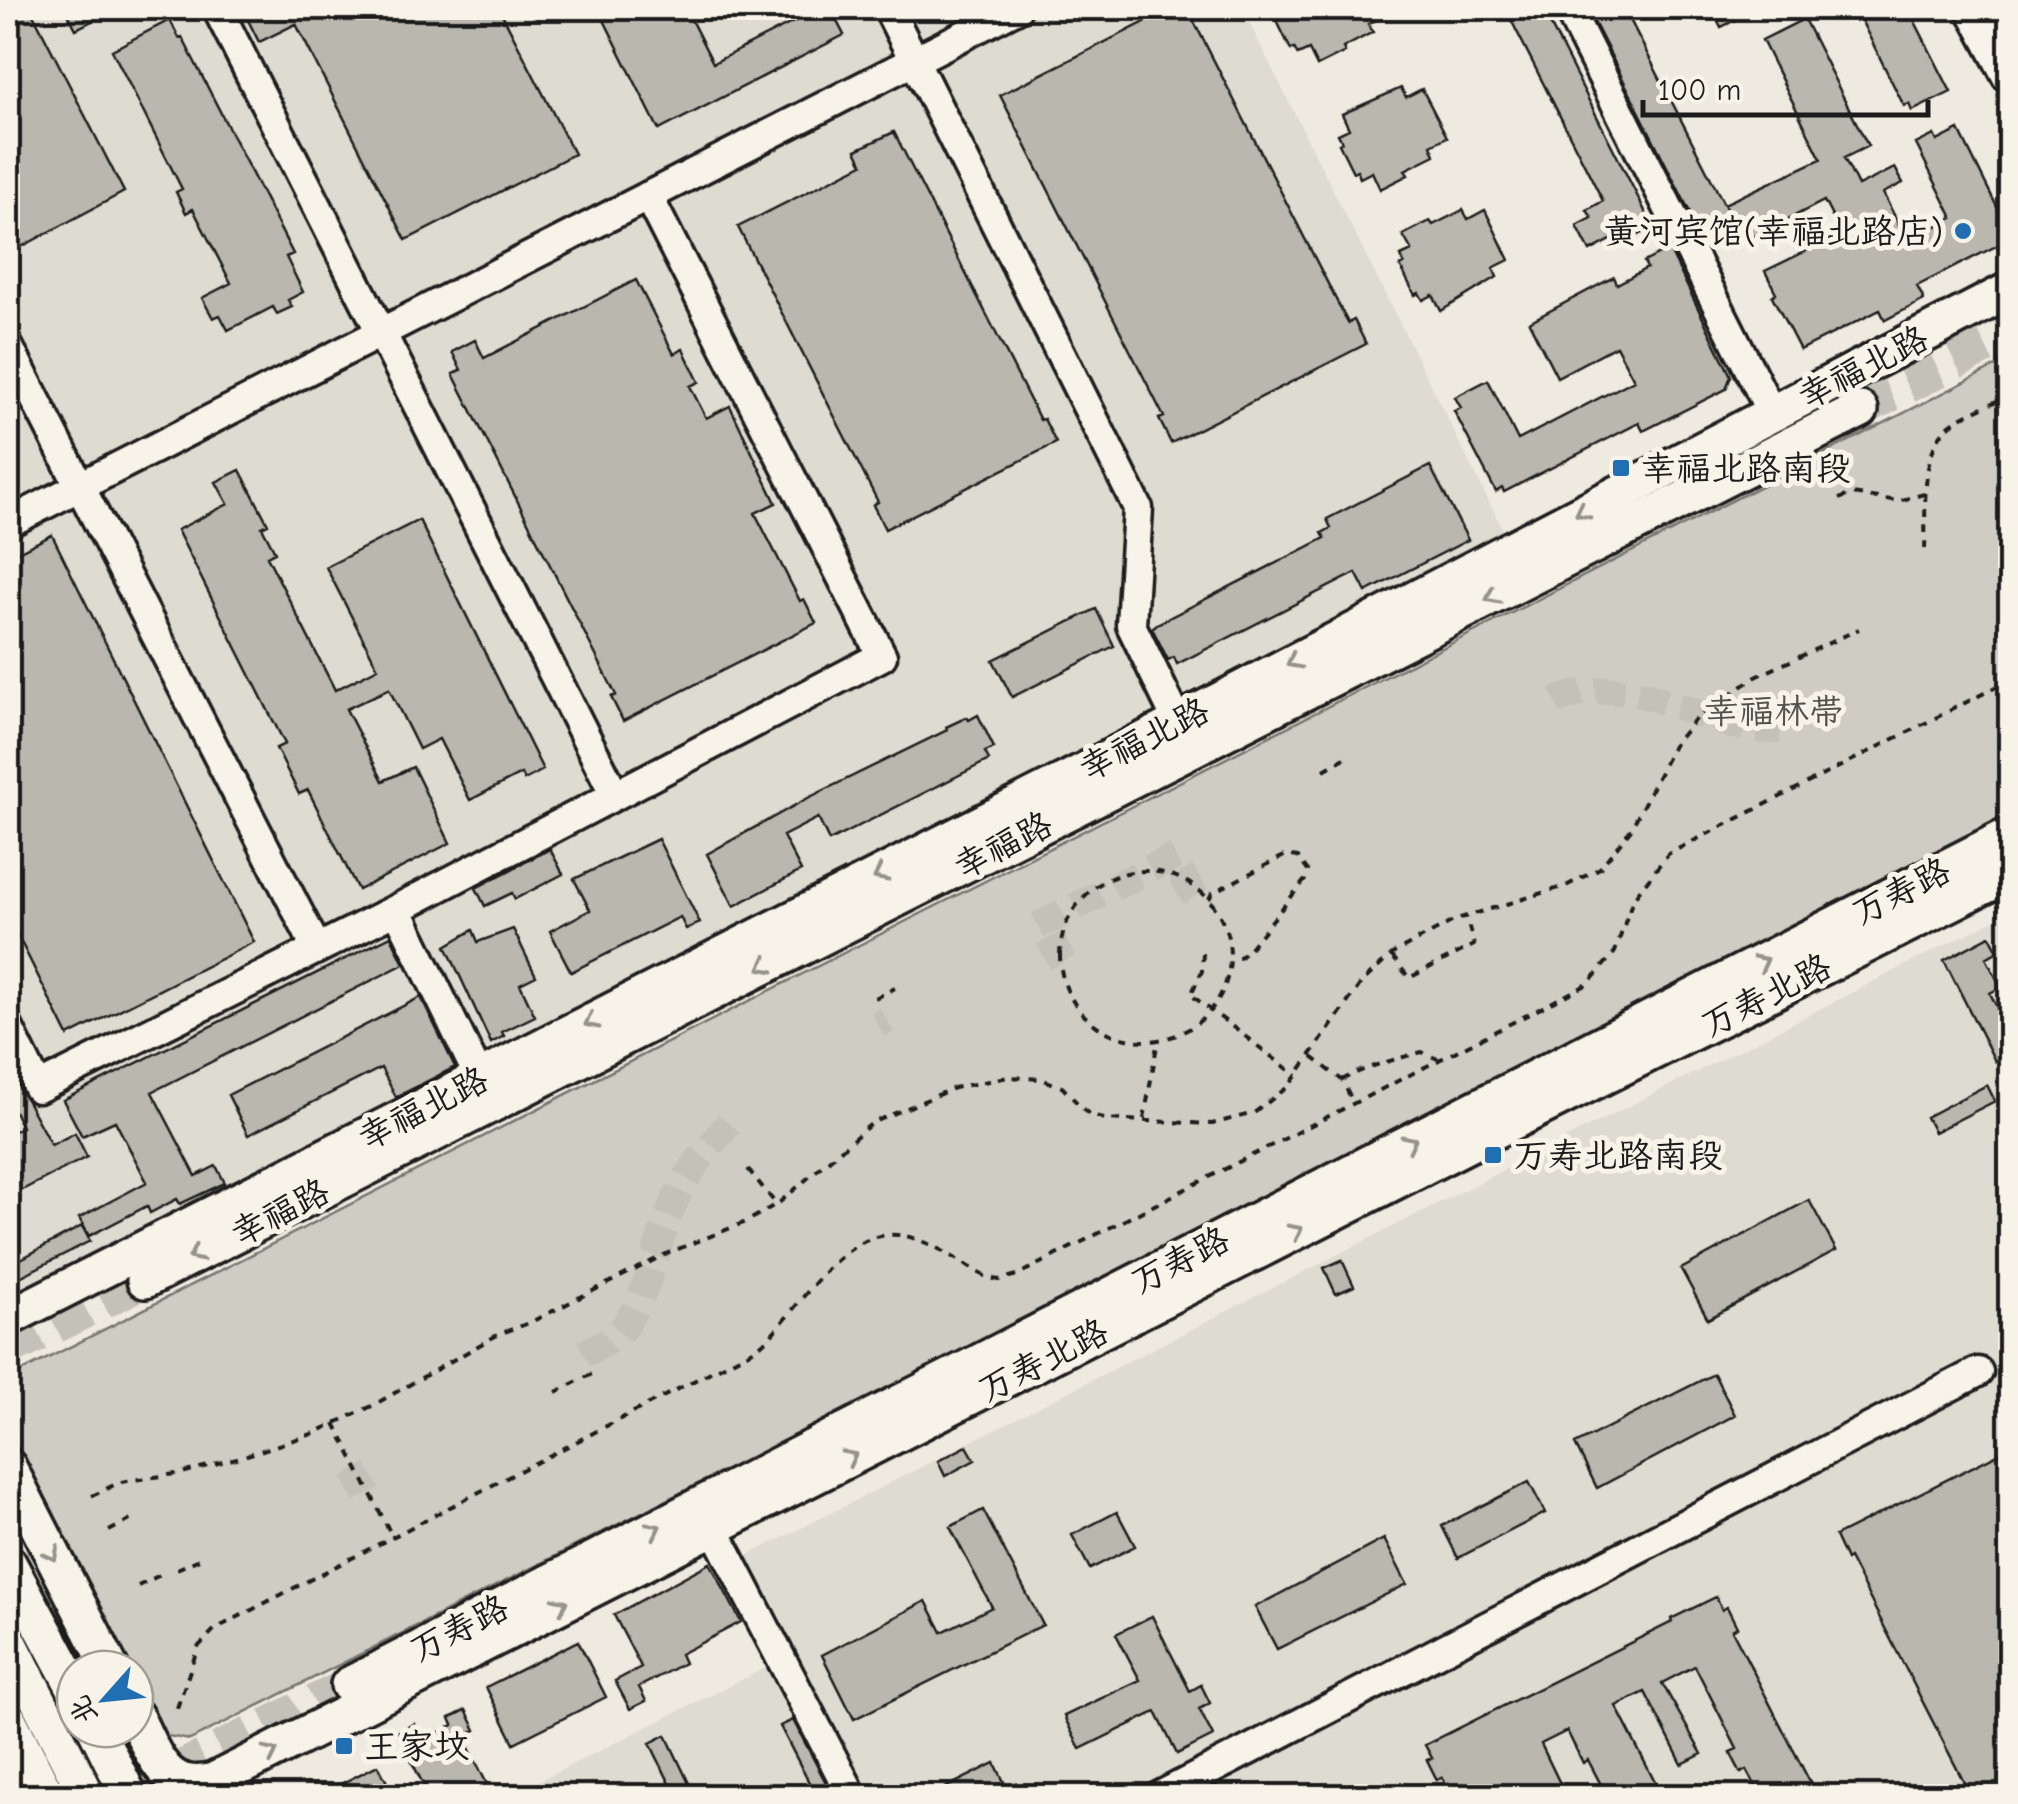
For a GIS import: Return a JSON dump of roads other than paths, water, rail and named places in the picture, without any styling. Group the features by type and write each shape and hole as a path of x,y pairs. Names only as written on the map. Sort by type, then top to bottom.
{"main road":[{"path":"1974,8 2010,75"},
{"name":"幸福北路","path":"8,1318 1178,722 2010,291"},
{"name":"幸福路","path":"145,1280 1860,410"},
{"name":"万寿路","path":"349,1685 2010,834"},
{"name":"万寿北路","path":"184,1796 2010,874"},
{"path":"8,1467 101,1649"},
{"path":"8,1563 55,1651"},
{"path":"8,1640 87,1796"},
{"path":"8,1719 47,1796"},
{"path":"106,1749 129,1796"},
{"path":"153,1749 176,1780 194,1785 222,1778"}],"street":[{"path":"217,8 614,796"},
{"path":"888,8 1138,508 1131,624 1178,722"},
{"path":"8,523 1018,8"},
{"path":"1568,8 1772,414"},
{"path":"8,1027 38,1088 397,909 882,656 648,196"},
{"path":"8,346 318,949"},
{"path":"397,909 480,1078"},
{"path":"1160,1796 1978,1372"},
{"path":"713,1526 852,1796"}],"tunnel":[{"path":"1860,410 2010,334"},
{"path":"1555,701 1587,692 1617,691 1644,695 1722,722 1780,730"},
{"path":"1038,926 1181,853"},
{"path":"1176,892 1204,875"},
{"path":"1044,957 1075,940"},
{"path":"878,1025 887,1020"},
{"path":"584,1354 615,1336 633,1313 680,1190 736,1115"},
{"path":"8,1350 145,1280"},
{"path":"348,1489 383,1470"},
{"path":"124,1796 349,1685"}],"place":[{"name":"黄河宾馆(幸福北路店)","path":"1963,231"},
{"name":"幸福北路南段","path":"1621,468"},
{"name":"万寿北路南段","path":"1493,1155"},
{"name":"王家坟","path":"344,1746"}],"park label":[{"name":"幸福林带","path":"1774,711"}]}
